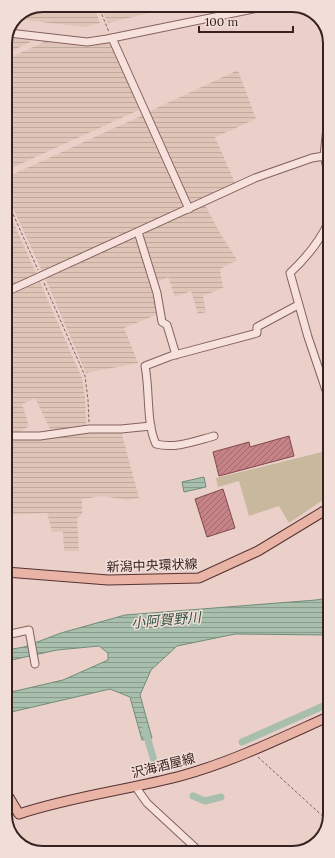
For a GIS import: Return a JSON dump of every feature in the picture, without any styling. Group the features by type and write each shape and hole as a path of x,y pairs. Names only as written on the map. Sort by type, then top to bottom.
{"main road":[{"name":"新潟中央環状線","path":"12,572 108,580 198,578 258,551 323,512"},
{"name":"沢海酒屋線","path":"12,802 19,814 45,805 184,775 252,751 323,719"}],"street":[{"path":"13,34 87,42 238,12"},
{"path":"112,38 189,209"},
{"path":"12,289 255,178 312,158 323,156"},
{"path":"138,232 157,293 162,322 167,325 176,355"},
{"path":"323,232 307,256 290,273 298,305 323,381"},
{"path":"214,436 191,442 164,446 156,444 152,436 150,426 148,380 145,366 176,355 257,333 257,327 298,305"},
{"path":"12,436 40,436 89,429 121,429 150,426"},
{"path":"12,634 29,630 35,664"},
{"path":"135,786 147,803 194,846"}],"path":[{"path":"101,12 112,38"},
{"path":"12,212 85,376 89,429"},
{"path":"252,751 323,816"}],"shaded area":[{"path":"43,12 96,12 100,23 84,27 23,20 31,14"},
{"path":"103,12 153,12 108,23"},
{"path":"13,38 33,41 12,51"},
{"path":"44,42 88,47 110,42 141,109 12,168 12,57"},
{"path":"238,70 256,119 215,137 235,183 190,203 148,112"},
{"path":"143,115 186,207 42,271 12,206 12,175"},
{"path":"205,205 237,260 220,269 223,288 203,296 206,312 198,314 191,291 175,297 168,277 155,284 142,239 147,231"},
{"path":"12,220 37,275 12,286"},
{"path":"132,238 139,241 158,314 124,328 138,363 86,373 45,278"},
{"path":"40,282 82,378 85,397 86,426 51,431 35,398 22,404 29,426 18,433 12,434 12,294"},
{"path":"121,431 139,498 128,500 102,496 82,499 82,515 77,518 79,551 64,551 63,532 52,532 47,513 12,515 12,441 90,432"},
{"path":"322,452 323,453 323,500 289,523 279,506 249,516 239,481 218,487 216,478"}],"water":[{"path":"204,477 206,487 184,492 182,482"},
{"name":"小阿賀野川","path":"323,599 323,635 235,634 177,646 151,670 140,695 152,738 142,740 130,697 110,689 12,712 12,692 63,680 108,660 108,653 99,646 57,650 12,660 12,649 24,647 61,633 125,615"}],"building":[{"path":"289,436 294,456 219,476 213,452 249,442 250,447"},
{"path":"223,489 235,528 207,537 195,499"}],"waterway":[{"path":"242,742 323,706"},
{"path":"145,730 155,764"},
{"path":"193,796 205,801 221,797"}]}
